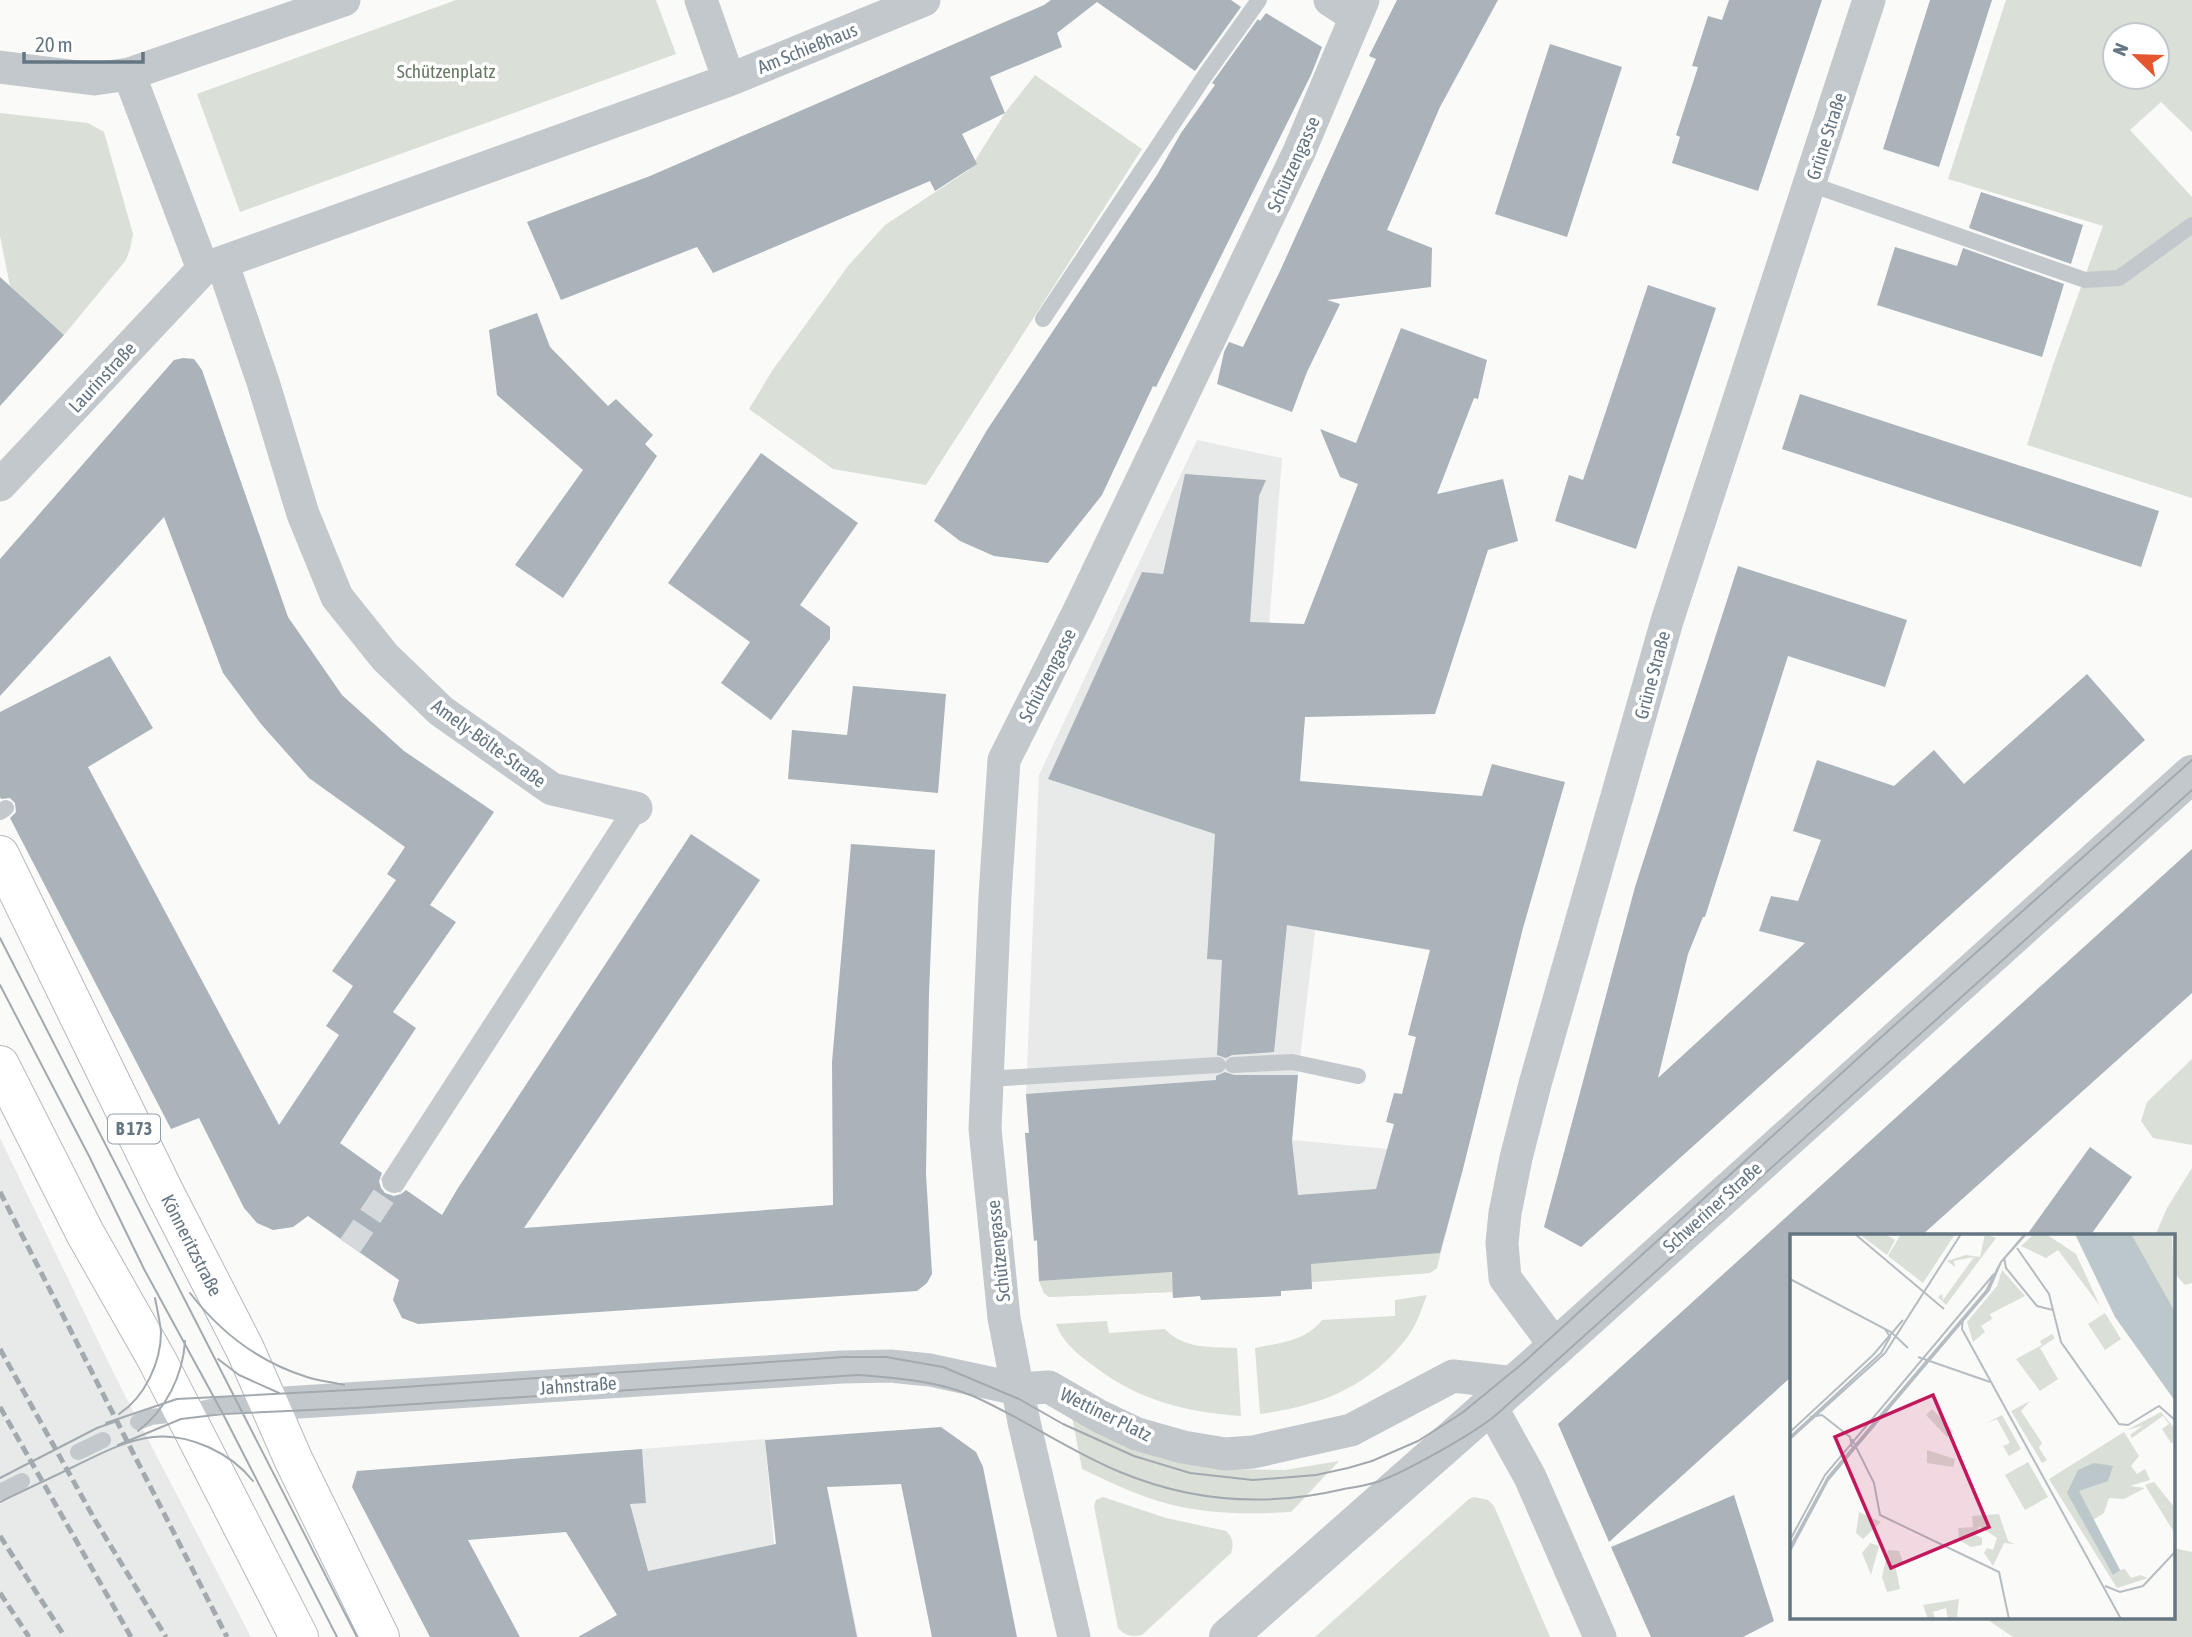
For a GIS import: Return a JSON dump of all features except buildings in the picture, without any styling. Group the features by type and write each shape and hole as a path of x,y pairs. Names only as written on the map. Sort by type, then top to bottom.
{"main road":[{"name":"Könneritzstraße","path":"0,855 165,1193 245,1349 294,1461 380,1637"},
{"path":"0,1065 85,1233 157,1360 299,1637"}],"street":[{"path":"0,67 94,79 129,74 344,0"},
{"path":"129,74 212,265 729,80 701,0"},
{"name":"Am Schießhaus","path":"729,80 922,0"},
{"name":"Grüne Straße","path":"1556,1347 1505,1278 1502,1243 1516,1158 1667,621 1869,0"},
{"name":"Schützengasse","path":"1017,1389 1004,1318 987,1143 995,896 1004,760 1079,611 1300,152 1350,6"},
{"name":"Laurinstraße","path":"0,485 212,265"},
{"name":"Amely-Bölte-Straße","path":"212,265 263,382 303,514 337,597 385,657 441,711 552,789 636,808 394,1181"},
{"name":"Schweriner Straße","path":"1228,1637 1556,1347 2192,774"},
{"name":"Jahnstraße","path":"269,1404 890,1366 930,1370 1017,1389"},
{"name":"Wettiner Platz","path":"1017,1389 1049,1387 1137,1434 1183,1447 1225,1454 1266,1449 1351,1430 1452,1376 1503,1394"},
{"path":"1017,1389 1074,1637"},
{"path":"1503,1394 1530,1477 1600,1637"}],"lane":[{"path":"1043,319 1204,77 1259,0"},
{"path":"1810,184 2085,280 2119,278 2192,225"},
{"path":"987,1079 1292,1062 1358,1076"},
{"name":"Jahnstraße","path":"138,1422 151,1417 219,1405 269,1404"},
{"path":"78,1452 103,1440"},
{"path":"0,1492 22,1481"}],"shaded area":[{"path":"1197,440 1282,458 1254,821 1327,830 1292,1140 1388,1149 1463,1169 1437,1268 1430,1273 1312,1282 1312,1289 1281,1291 1281,1296 1201,1300 1200,1296 1173,1298 1172,1292 1049,1297 1044,1293 1039,1281 1025,1133 1029,1132 1026,1094 1039,775"},
{"path":"0,1138 116,1378 251,1637 0,1637"},
{"path":"765,1439 774,1544 836,1530 858,1637 655,1637 630,1504 646,1502 642,1449"}],"green space":[{"name":"Schützenplatz","path":"456,0 656,0 676,54 240,212 197,94"},
{"path":"2006,0 2192,0 2192,132 2161,102 2130,130 2192,197 2192,498 2027,445 2103,226 1948,179"},
{"path":"1035,75 1142,149 926,485 833,469 749,409 772,371 848,266 885,225 969,170 1005,113"},
{"path":"0,113 88,123 104,132 133,234 126,260 64,335 10,286 0,236"},
{"path":"2192,1059 2192,1145 2153,1138 2141,1121 2147,1102"},
{"path":"2192,1168 2192,1283 2185,1285 2174,1273 2174,1234 2156,1234 2167,1208"},
{"path":"1440,1253 1437,1268 1430,1273 1312,1282 1311,1264"},
{"path":"1171,1272 1173,1292 1049,1297 1044,1293 1039,1281"},
{"path":"1427,1295 1410,1334 1391,1356 1359,1382 1322,1400 1260,1414 1255,1348 1300,1337 1322,1320 1395,1316 1395,1300"},
{"path":"1107,1321 1109,1333 1165,1329 1172,1336 1189,1344 1237,1348 1241,1416 1181,1407 1126,1387 1075,1351 1056,1324"},
{"path":"1072,1417 1222,1469 1285,1470 1339,1461 1291,1512 1236,1513 1199,1510 1163,1503 1082,1469"},
{"path":"1103,1497 1166,1518 1226,1531 1232,1541 1231,1553 1142,1635 1129,1635 1118,1628 1094,1506 1096,1500"},
{"path":"1474,1497 1488,1500 1494,1506 1550,1637 1315,1637 1469,1499"},
{"path":"2174,1548 2192,1552 2192,1637 2013,1637 1988,1620 2174,1620"}],"tunnel":[{"path":"350,1246 394,1181"}],"tram line":[{"path":"106,1423 177,1399 389,1388 844,1357 886,1357 943,1367 1019,1399 1063,1424 1134,1456 1190,1473 1253,1480 1316,1475 1372,1461 1418,1441 1462,1413 1523,1363 1878,1040 2192,760"},
{"path":"118,1445 181,1419 223,1414 858,1375 917,1381 973,1396 1101,1464 1175,1490 1230,1498 1287,1498 1316,1495 1376,1482 1404,1471 1442,1450 1496,1415 2192,790"},
{"path":"0,938 357,1637"},
{"path":"0,985 144,1269 223,1414 337,1637"},
{"path":"190,1293 228,1333 257,1354 289,1371 344,1385"},
{"path":"119,1414 137,1398 155,1367 161,1332 155,1298"},
{"path":"138,1431 157,1413 171,1391 181,1366 185,1341"},
{"path":"218,1359 239,1375 279,1393"},
{"path":"0,1478 97,1428 117,1421"},
{"path":"0,1502 112,1449 153,1437 181,1438 208,1447 233,1462 253,1481"}],"railway":[{"path":"0,1192 227,1637"},
{"path":"0,1349 95,1520 166,1637"},
{"path":"0,1407 131,1637"},
{"path":"0,1536 65,1637"},
{"path":"0,1593 29,1637"}]}
